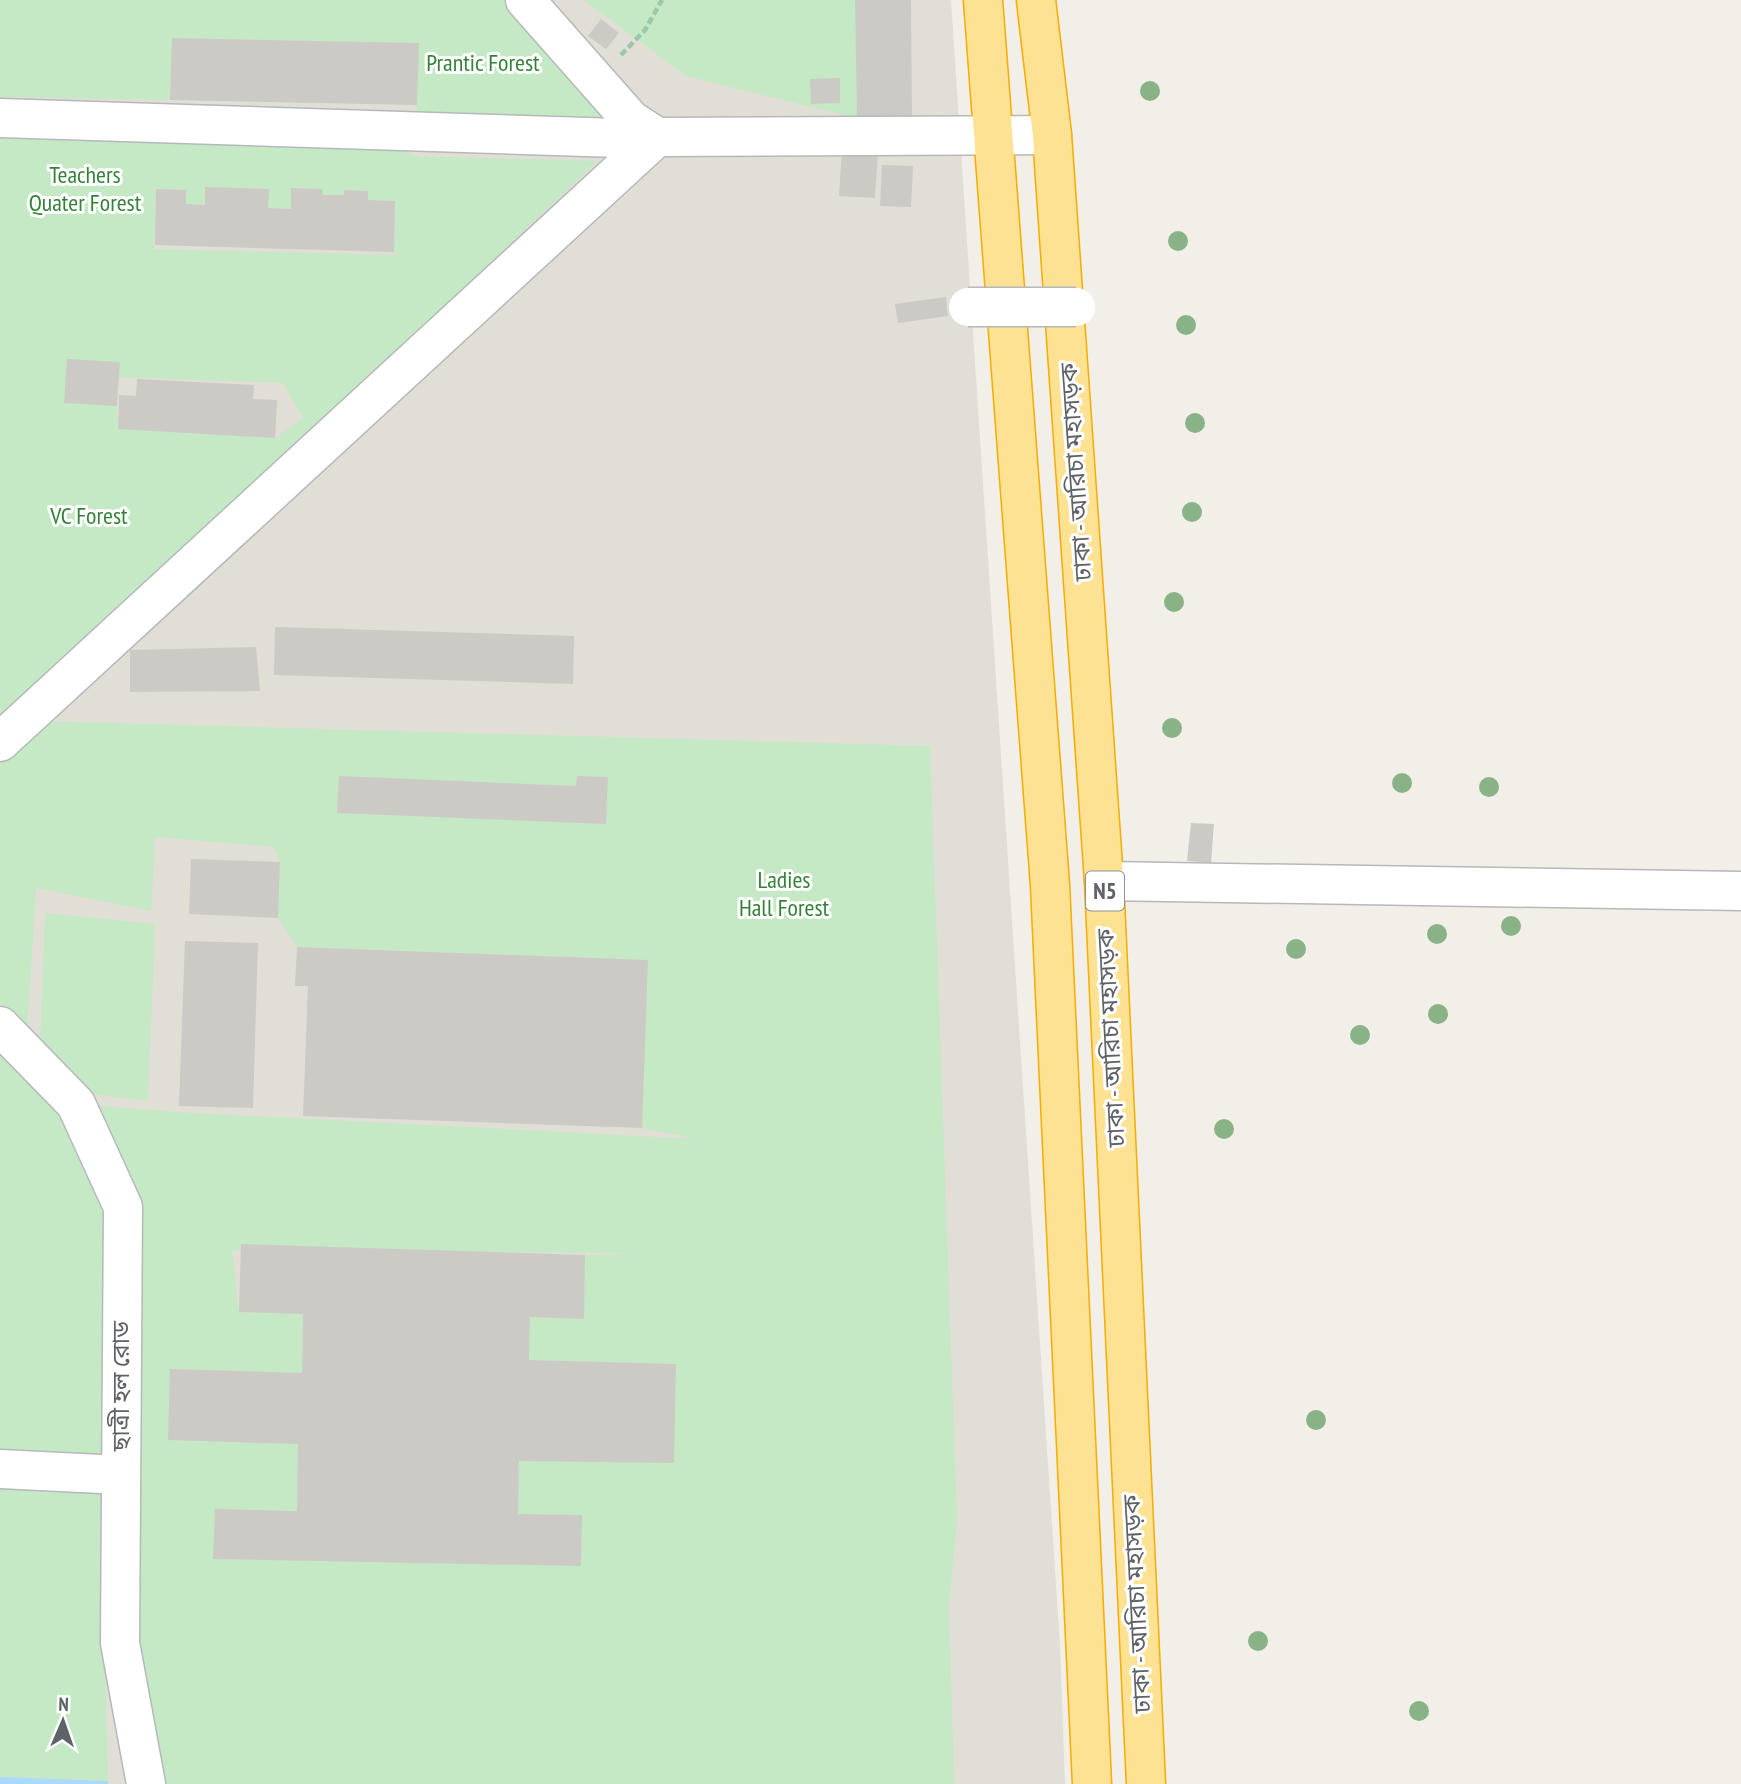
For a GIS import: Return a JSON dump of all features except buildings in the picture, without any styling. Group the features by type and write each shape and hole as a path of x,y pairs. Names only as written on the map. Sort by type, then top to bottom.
{"highway":[{"name":"N5","path":"983,0 1050,885 1092,1784"},
{"name":"ঢাকা - আরিচা মহাসড়ক","path":"1036,0 1052,135 1104,881 1146,1784"}],"street":[{"path":"525,0 631,120 657,137"},
{"path":"0,118 649,139 1052,135"},
{"path":"0,742 657,137"},
{"path":"968,307 1076,307"},
{"path":"1104,881 1741,891"},
{"name":"ছাত্রী হল রোড","path":"0,1026 76,1104 122,1208 120,1643 146,1784"},
{"path":"0,1469 121,1475"}],"path":[{"path":"596,81 645,30 662,0"}],"shaded area":[{"path":"0,0 951,0 1060,1645 1065,1784 0,1784"}],"green space":[{"name":"Prantic Forest","path":"0,0 510,0 632,129 416,125 418,43 172,38 170,100 0,97"},
{"name":"Prantic Forest","path":"584,0 855,0 857,118 686,76"},
{"path":"0,127 411,142 411,156 597,161 378,370 0,720","holes":["206,187 269,189 268,208 291,209 292,188 322,189 323,195 343,195 344,190 368,191 368,200 395,201 394,252 401,255 154,249 156,190 186,190 186,204 205,205","115,377 283,383 303,418 275,438 118,429"]},
{"name":"Ladies Hall Forest","path":"43,721 930,746 957,1520 949,1604 954,1784 158,1784 132,1645 123,1207 121,1475 0,1469 0,1026 77,1104 176,1112 696,1139 642,1128 648,960 297,947 278,918 280,862 274,847 155,837 151,911 36,888 27,1032 0,1005 0,762","holes":["232,1250 640,1253 585,1255 583,1319 530,1317 529,1360 676,1364 519,1461 518,1514 582,1515 581,1566 214,1558 215,1509 297,1511 298,1444 168,1440 171,1369 302,1373 303,1314 239,1312"]},
{"path":"45,913 155,924 148,1101 84,1093 40,1051"},
{"path":"0,1481 101,1486 108,1781 0,1777"}],"water":[{"path":"0,1777 108,1781 108,1784 0,1784"}],"park label":[{"name":"Teachers Quater Forest","path":"85,189"},
{"name":"VC Forest","path":"89,516"}]}
